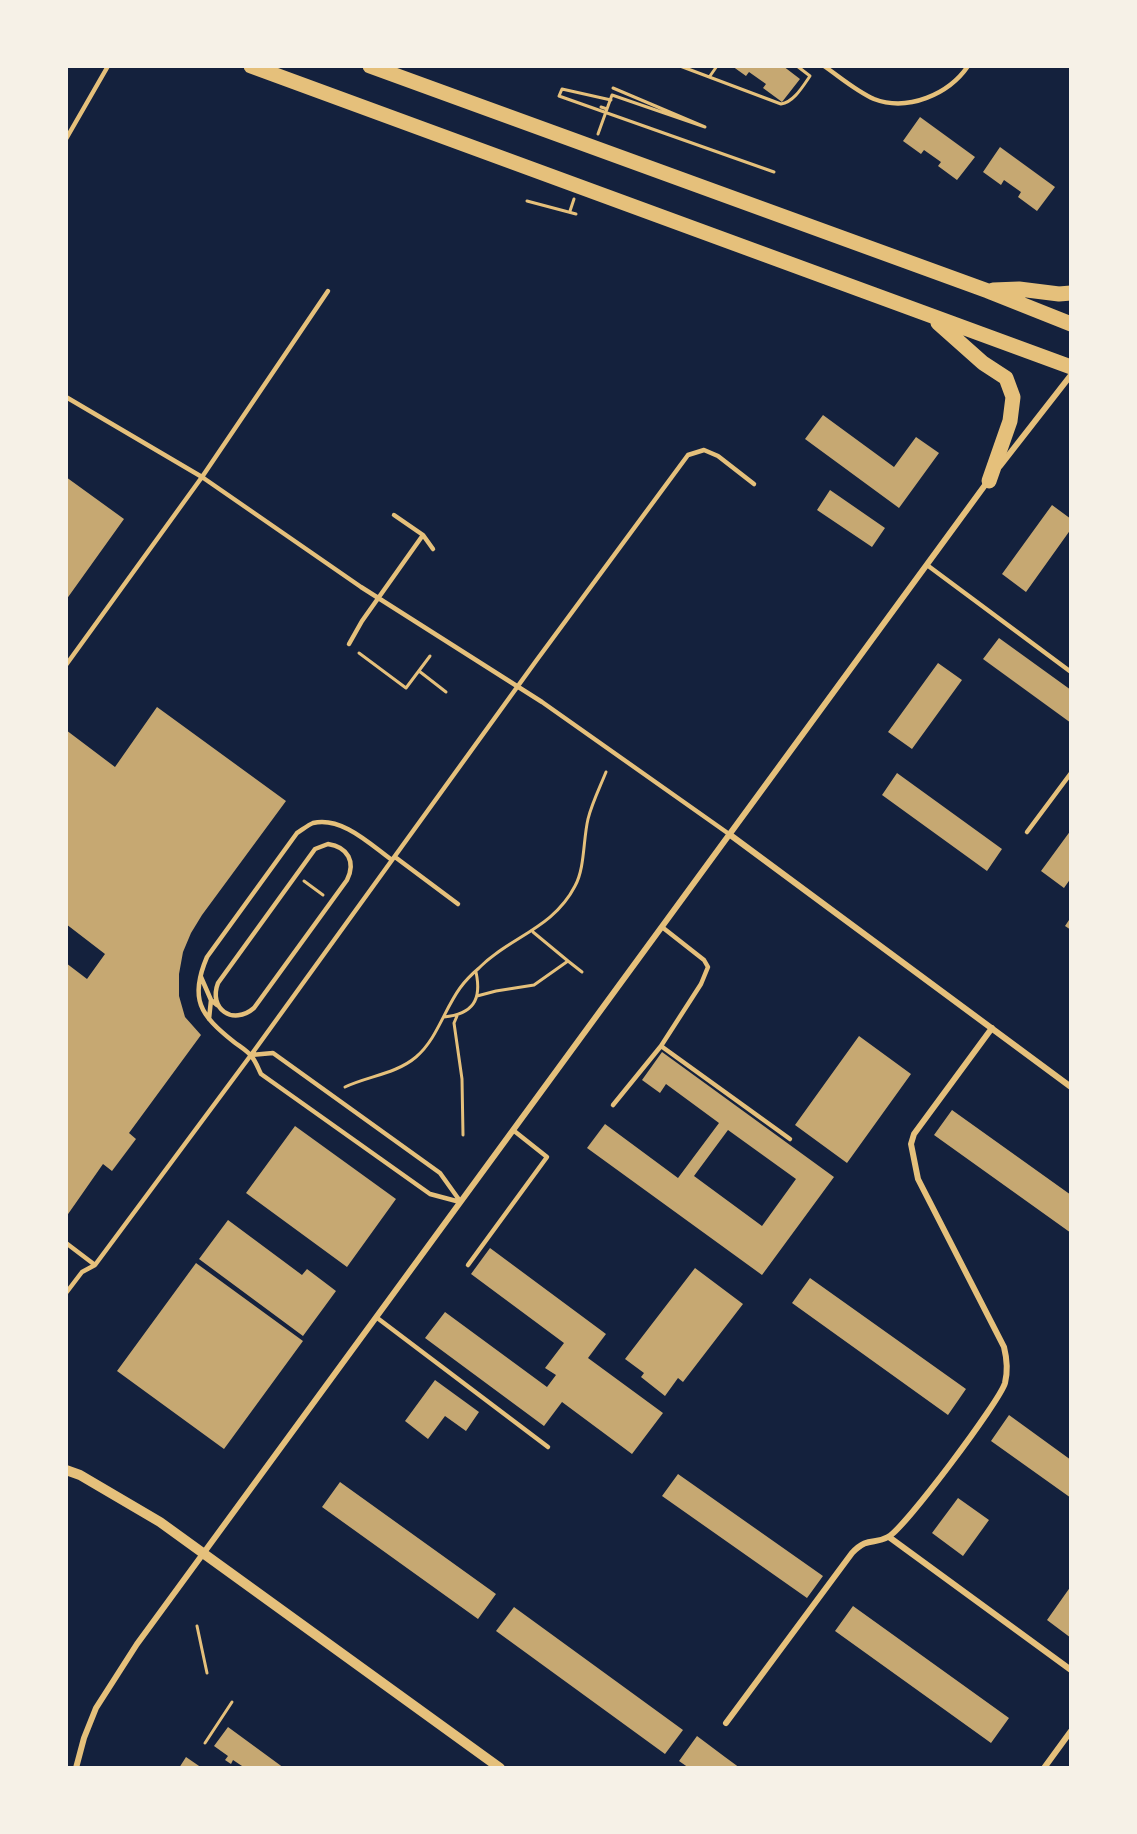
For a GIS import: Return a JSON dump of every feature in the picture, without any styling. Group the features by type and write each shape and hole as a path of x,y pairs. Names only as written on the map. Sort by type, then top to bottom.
{"main road":[{"path":"250,66 1071,367"},
{"path":"370,66 988,291 1071,324"},
{"path":"988,291 1019,289 1059,294 1071,293"},
{"path":"931,317 983,363 1006,378 1013,397 1010,421 988,481"}],"street":[{"path":"76,1768 84,1738 102,1698 137,1644 988,481 1071,375"},
{"path":"729,834 1071,1087"},
{"path":"726,1723 852,1553 865,1542 889,1537 909,1516 993,1406 1005,1384 1007,1370 1004,1347 918,1179 912,1144 914,1134 992,1028"},
{"path":"66,1470 80,1475 160,1522 500,1768"},
{"path":"889,1537 1071,1670"},
{"path":"1044,1768 1071,1731"}],"lane":[{"path":"66,139 108,66"},
{"path":"824,66 866,95 885,102 901,103 939,93 957,80 968,66"},
{"path":"66,665 202,477 328,291"},
{"path":"66,397 202,477 378,598 542,702 729,834"},
{"path":"66,1293 82,1272 95,1265 251,1055 688,455 704,450 717,456 754,484"},
{"path":"394,515 423,535 433,549"},
{"path":"348,644 423,535"},
{"path":"927,565 1071,672"},
{"path":"1027,832 1071,773"},
{"path":"458,904 350,831 334,823 313,823 297,833 207,957 200,974 198,993 202,1009 209,1019 216,1028 251,1055 261,1074 430,1194 460,1202"},
{"path":"200,974 211,1000 221,1009 234,1016 249,1013 347,880 352,866 351,859 342,848 328,844 315,849 218,983 211,1000 209,1019"},
{"path":"613,1105 661,1046 700,984 708,967 704,960 662,927"},
{"path":"215,989 215,996 221,1009"},
{"path":"661,1046 790,1139"},
{"path":"251,1055 273,1053 440,1173 460,1202"},
{"path":"468,1264 547,1157 513,1130"},
{"path":"66,1243 95,1265"},
{"path":"375,1317 548,1447"}],"path":[{"path":"680,66 774,102 786,103 810,76 796,66"},
{"path":"710,76 717,66"},
{"path":"612,95 705,128 613,88"},
{"path":"611,100 562,89 559,96 774,172"},
{"path":"601,106 607,109"},
{"path":"527,201 576,214"},
{"path":"358,653 406,688 430,656"},
{"path":"418,671 446,692"},
{"path":"345,1087 410,1062 433,1037 460,987 496,953 532,932 554,915 576,886 584,853 588,819 606,772"},
{"path":"301,879 327,898"},
{"path":"532,932 582,972"},
{"path":"477,996 534,985 568,961"},
{"path":"444,1017 458,1016 475,1002 477,996 476,971"},
{"path":"458,1016 454,1023 462,1079 463,1135"},
{"path":"197,1626 207,1673"},
{"path":"205,1743 232,1702"}],"building":[{"path":"732,66 783,66 800,79 782,102 763,88 766,84 749,72 746,76"},
{"path":"920,117 975,157 957,180 938,166 941,162 924,150 921,154 903,141"},
{"path":"1000,147 1055,187 1037,211 1018,197 1021,192 1004,180 1001,185 983,172"},
{"path":"823,415 894,467 916,437 939,453 899,508 805,439"},
{"path":"66,477 124,519 66,600"},
{"path":"830,490 885,528 872,547 817,510"},
{"path":"1052,505 1071,519 1071,529 1026,592 1002,574"},
{"path":"999,638 1071,690 1071,723 983,659"},
{"path":"938,663 962,680 912,749 888,732"},
{"path":"157,707 286,801 202,915 183,952 179,974 179,996 185,1017 201,1035 129,1133 136,1139 112,1171 103,1164 66,1217 66,963 87,979 105,954 66,924 66,730 115,767"},
{"path":"897,773 1002,849 987,871 882,795"},
{"path":"1071,830 1071,878 1064,888 1041,871"},
{"path":"1071,917 1071,930 1065,926"},
{"path":"859,1036 911,1074 847,1163 795,1125"},
{"path":"662,1052 834,1177 762,1275 587,1148 605,1124 678,1178 719,1123 666,1084 660,1093 642,1080","holes":["728,1130 796,1179 762,1226 694,1176"]},
{"path":"952,1110 1071,1195 1071,1233 934,1135"},
{"path":"295,1126 396,1199 347,1267 246,1193"},
{"path":"228,1220 302,1275 307,1269 336,1291 303,1336 199,1259"},
{"path":"490,1248 606,1334 588,1358 663,1413 632,1454 562,1402 544,1426 425,1338 445,1312 547,1387 556,1375 545,1368 564,1343 471,1274"},
{"path":"196,1263 303,1341 224,1449 117,1371"},
{"path":"695,1268 743,1304 683,1382 678,1378 665,1396 641,1377 644,1373 625,1359"},
{"path":"810,1278 966,1389 948,1415 792,1303"},
{"path":"435,1380 479,1412 466,1431 445,1416 428,1439 405,1421"},
{"path":"1009,1415 1071,1460 1071,1498 991,1441"},
{"path":"678,1474 823,1576 807,1598 662,1496"},
{"path":"340,1482 496,1594 478,1619 322,1507"},
{"path":"958,1498 989,1520 963,1556 932,1533"},
{"path":"1071,1586 1071,1638 1047,1620"},
{"path":"853,1606 1009,1718 991,1743 835,1631"},
{"path":"514,1607 683,1730 665,1754 496,1631"},
{"path":"228,1727 284,1768 245,1768 233,1760 231,1764 225,1760 228,1756 214,1746"},
{"path":"697,1736 740,1768 689,1768 679,1761"},
{"path":"186,1757 202,1768 179,1768"}]}
